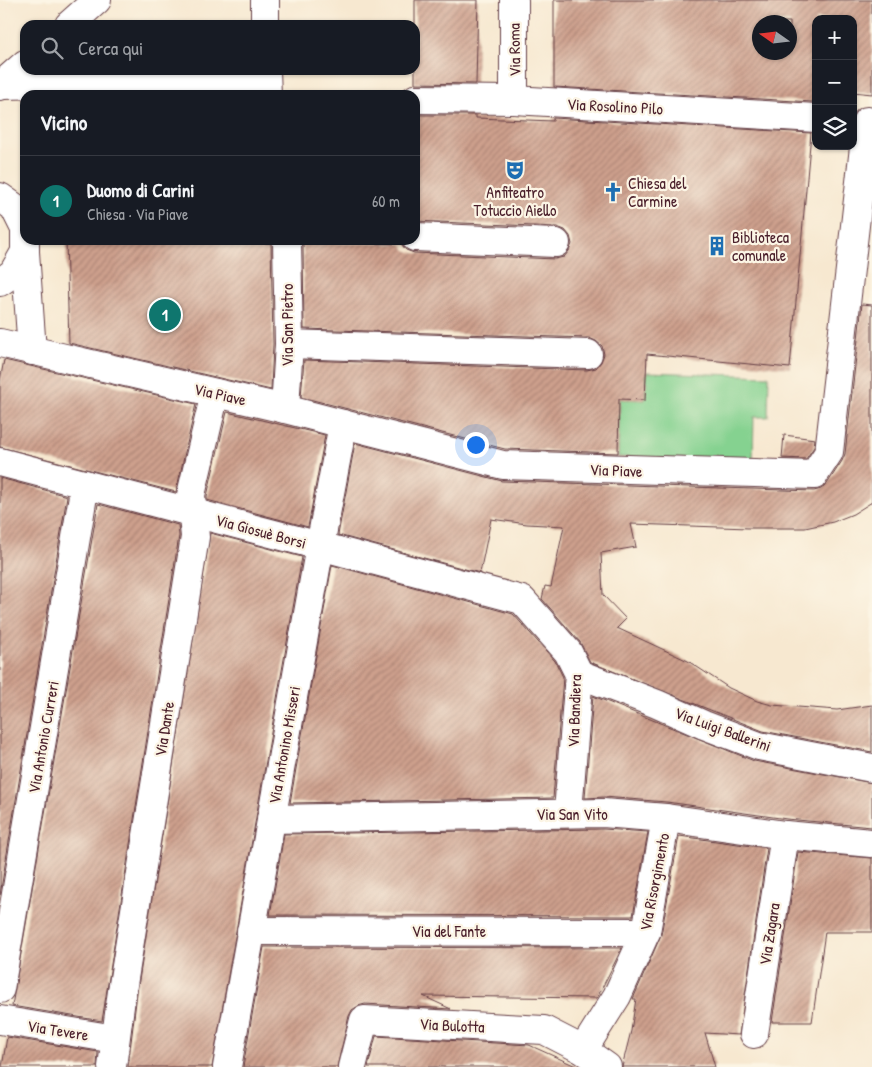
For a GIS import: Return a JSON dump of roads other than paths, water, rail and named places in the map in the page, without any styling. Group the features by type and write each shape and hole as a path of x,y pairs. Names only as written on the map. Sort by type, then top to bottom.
{"street":[{"path":"74,20 96,0"},
{"path":"265,0 265,20"},
{"name":"Via Roma","path":"514,0 514,100"},
{"path":"1,86 20,69"},
{"path":"1,86 267,82"},
{"name":"Via Rosolino Pilo","path":"420,99 514,100 812,118"},
{"name":"Via Piave","path":"0,344 285,409 502,465 814,475 829,452 862,248 864,121"},
{"path":"0,179 7,202 20,222"},
{"path":"420,238 556,243"},
{"path":"24,245 32,350"},
{"name":"Via San Pietro","path":"285,409 289,344 287,245"},
{"path":"0,282 13,273 24,252"},
{"path":"289,344 588,354"},
{"name":"Via Dante","path":"112,1067 195,537 191,494 215,393"},
{"name":"Via Antonino Misseri","path":"227,1067 343,424"},
{"name":"Via Giosuè Borsi","path":"0,462 522,600"},
{"name":"Via Antonio Curreri","path":"0,989 85,484"},
{"name":"Via Bandiera","path":"522,600 568,652 579,674 568,812"},
{"name":"Via Luigi Ballerini","path":"579,674 759,746 872,768"},
{"name":"Via San Vito","path":"271,819 568,812 603,813 666,818 784,835 871,843"},
{"name":"Via Risorgimento","path":"583,1050 617,996 646,932 666,818"},
{"name":"Via Zagara","path":"754,1034 784,835"},
{"name":"Via del Fante","path":"251,930 646,932"},
{"name":"Via Tevere","path":"0,1020 115,1039"},
{"name":"Via Bulotta","path":"352,1067 364,1020 544,1030 583,1050"},
{"path":"583,1050 607,1067"}],"place":[{"name":"Anfiteatro Totuccio Aiello","path":"515,170"},
{"name":"Chiesa del Carmine","path":"613,192"},
{"name":"Biblioteca comunale","path":"717,246"},
{"name":"Duomo di Carini","path":"165,315"}]}
